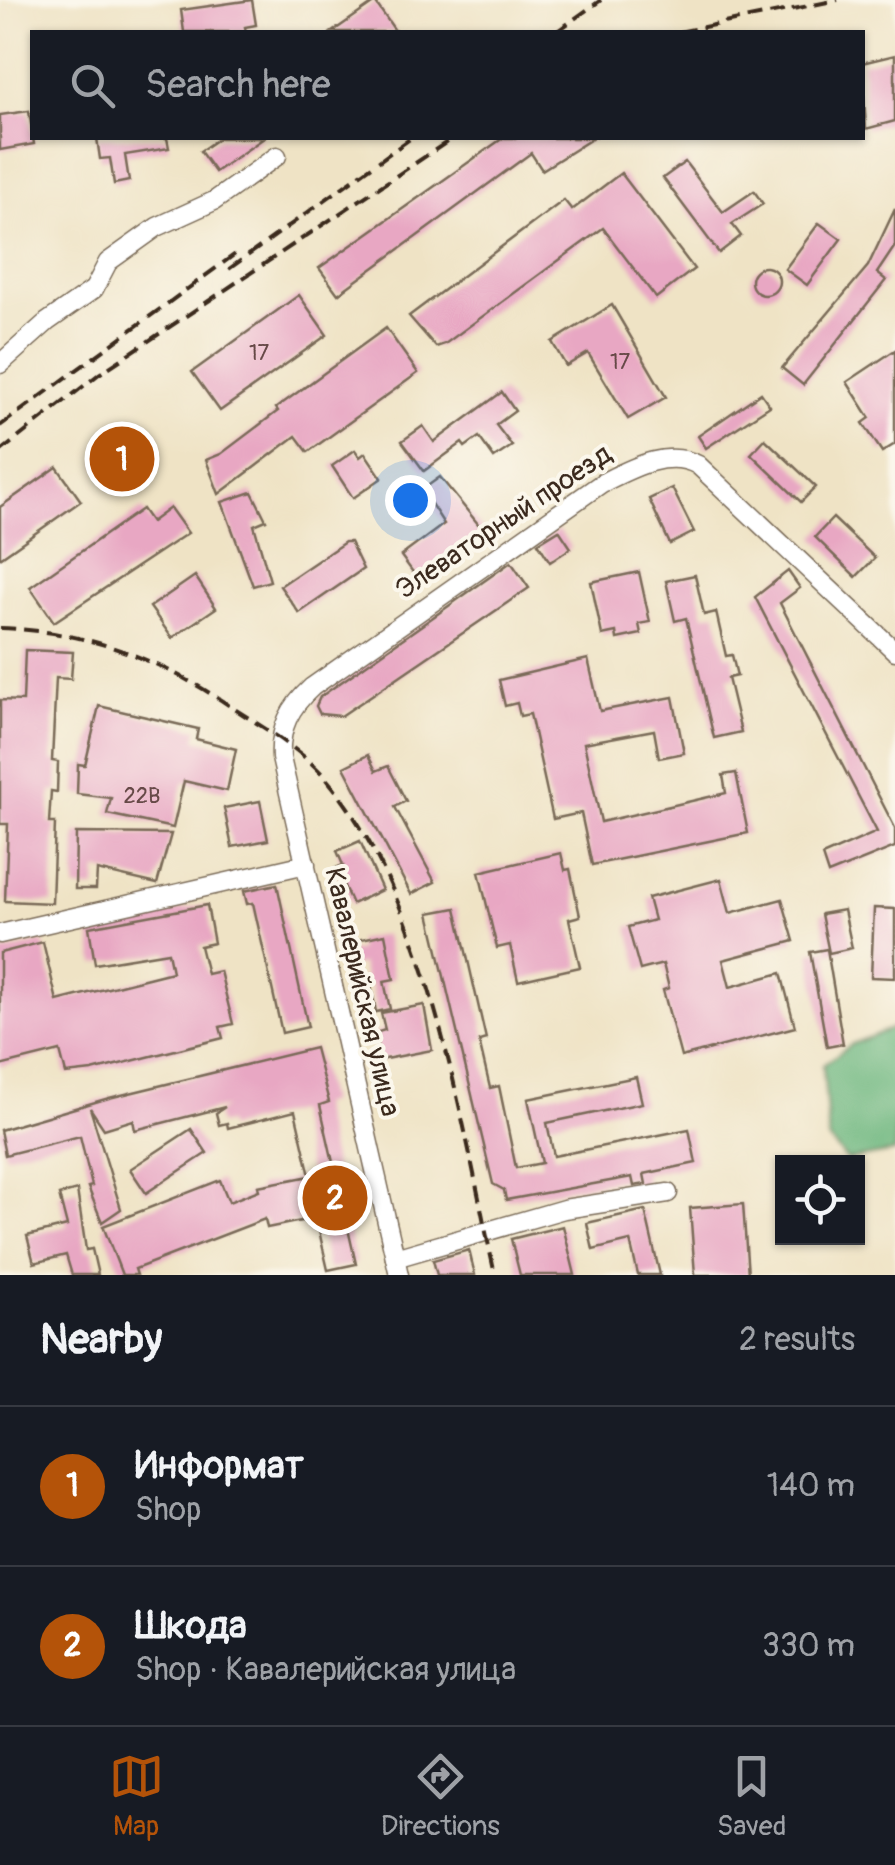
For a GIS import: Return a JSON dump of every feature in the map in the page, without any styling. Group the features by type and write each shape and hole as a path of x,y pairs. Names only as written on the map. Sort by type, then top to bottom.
{"street":[{"path":"0,364 47,322 94,290 108,262 157,226 214,201 277,156"},
{"name":"Элеваторный проезд","path":"286,720 312,687 602,483 633,468 672,458 698,465 895,650"},
{"name":"Кавалерийская улица","path":"286,720 281,758 397,1267"},
{"path":"0,934 306,864"},
{"path":"397,1267 564,1208 668,1192"}],"green space":[{"path":"895,1027 895,1152 865,1157 842,1155 829,1140 823,1065 852,1044"}],"building":[{"path":"252,0 256,25 246,30 184,30 181,10"},
{"path":"375,2 395,30 335,30"},
{"path":"895,55 895,121 866,129 865,112 865,62"},
{"path":"29,111 30,140 34,144 0,150 0,115"},
{"path":"97,140 167,140 169,148 125,155 129,181 114,184 110,158 100,159"},
{"path":"216,140 261,140 215,172 200,151"},
{"path":"500,140 590,140 542,170 531,153 338,294 319,268"},
{"path":"685,162 723,212 754,191 763,204 732,224 741,236 719,253 663,178"},
{"path":"621,173 694,269 656,298 603,228 445,344 436,347 409,316 564,200 572,210"},
{"path":"895,209 895,246 877,273 886,280 803,385 782,368 868,266"},
{"path":"819,223 841,239 807,285 785,269"},
{"path":"765,267 775,271 779,281 775,291 765,295 755,291 751,281 755,271"},
{"path":"299,295 327,335 220,411 192,372"},
{"path":"612,305 666,397 628,419 588,353 566,366 552,342"},
{"path":"386,328 418,373 308,452 296,436 219,494 206,460 221,454 278,411 276,408"},
{"path":"895,350 895,444 882,452 863,423 870,418 847,382"},
{"path":"502,392 515,411 496,425 512,446 494,458 479,437 465,447 462,443 424,471 402,441 423,426 434,442"},
{"path":"761,393 770,406 706,448 698,436"},
{"path":"137,434 153,457 112,486 96,464"},
{"path":"765,439 816,487 801,502 751,454"},
{"path":"355,450 360,457 365,453 382,478 353,498 332,466"},
{"path":"57,467 81,501 0,558 0,507"},
{"path":"440,477 487,535 439,570 436,566 418,579 401,556 444,524 422,490"},
{"path":"672,488 694,532 670,544 649,499"},
{"path":"252,492 266,520 254,525 270,581 253,586 222,502"},
{"path":"170,508 188,533 54,622 30,587 142,509 151,522"},
{"path":"833,518 875,558 856,577 815,537"},
{"path":"559,530 571,548 550,562 538,543"},
{"path":"350,542 363,569 299,613 280,586"},
{"path":"511,562 529,588 341,716 320,714 316,706 320,697"},
{"path":"788,571 800,588 780,603 895,828 895,847 828,874 822,856 877,832 755,597"},
{"path":"639,572 650,622 639,624 641,634 617,639 616,632 602,635 591,582"},
{"path":"695,575 704,615 716,612 726,656 732,655 737,676 728,678 741,732 714,738 686,618 675,621 666,581"},
{"path":"195,576 216,608 172,638 150,607"},
{"path":"25,650 73,652 71,679 56,678 52,761 58,762 57,792 51,791 49,823 55,823 52,903 5,901 8,824 0,824 0,700 23,701"},
{"path":"588,659 600,711 673,697 684,753 659,758 654,730 584,743 601,822 726,793 723,775 736,773 748,833 592,865 581,813 553,819 530,714 520,716 517,703 505,706 499,680"},
{"path":"99,706 198,729 196,739 236,749 227,791 184,781 173,828 107,814 111,798 77,794 78,764 85,765"},
{"path":"368,755 376,771 388,766 406,801 395,807 435,882 411,894 344,767"},
{"path":"260,801 268,840 232,847 224,808"},
{"path":"76,833 171,834 157,884 97,870 96,889 75,889"},
{"path":"360,841 382,890 352,904 336,868 343,865 337,851"},
{"path":"561,853 565,870 570,869 580,916 569,919 580,967 518,981 510,945 497,948 479,872"},
{"path":"721,879 730,913 782,899 794,941 723,960 730,987 781,973 795,1027 681,1057 663,990 669,988 663,964 640,970 628,927 654,920 648,898"},
{"path":"277,884 308,1027 282,1033 253,903 247,904 244,891"},
{"path":"207,905 214,943 200,946 207,974 220,971 233,1024 220,1027 223,1038 92,1071 66,1074 60,1051 0,1066 0,953 43,942 57,1001 172,972 168,952 95,964 89,927"},
{"path":"456,908 486,1039 479,1041 490,1088 499,1086 516,1168 542,1163 528,1099 636,1077 642,1103 547,1123 554,1156 689,1129 696,1163 644,1174 646,1184 634,1186 632,1177 506,1200 504,1190 493,1184 429,913"},
{"path":"874,908 895,909 895,978 871,977"},
{"path":"844,910 852,948 829,953 821,914"},
{"path":"385,934 394,979 384,981 390,1009 376,1012 371,984 366,985 361,964 352,966 349,952 359,950 357,940"},
{"path":"827,949 843,1044 827,1047 810,952"},
{"path":"424,1005 432,1050 380,1060 375,1033 385,1030 381,1013"},
{"path":"315,1048 329,1102 320,1105 356,1264 328,1270 316,1218 267,1228 265,1219 135,1269 137,1275 122,1275 103,1226 220,1180 229,1202 259,1190 258,1186 310,1176 295,1111 228,1128 227,1123 219,1125 216,1113 225,1107 135,1130 133,1120 104,1129 90,1108 121,1209 102,1222 88,1187 92,1186 80,1136 5,1155 0,1130 109,1098"},
{"path":"191,1129 207,1153 146,1193 130,1169"},
{"path":"77,1190 86,1250 92,1249 98,1275 72,1275 66,1255 34,1263 27,1236 67,1226 59,1195"},
{"path":"743,1204 748,1275 695,1275 690,1208"},
{"path":"645,1210 660,1275 638,1275 630,1241 593,1250 587,1223"},
{"path":"563,1226 575,1275 520,1275 511,1239"},
{"path":"469,1250 475,1275 437,1275 433,1260"}],"railway":[{"path":"559,30 601,0"},
{"path":"689,30 838,0"},
{"path":"229,269 408,140"},
{"path":"0,452 99,374 450,140"},
{"path":"0,426 238,252"},
{"path":"0,628 91,641 146,660 200,687 281,739 329,782 363,832 417,952 454,1085 495,1275"}],"place":[{"name":"Информат","path":"122,459"},
{"name":"Шкода","path":"335,1198"}]}
